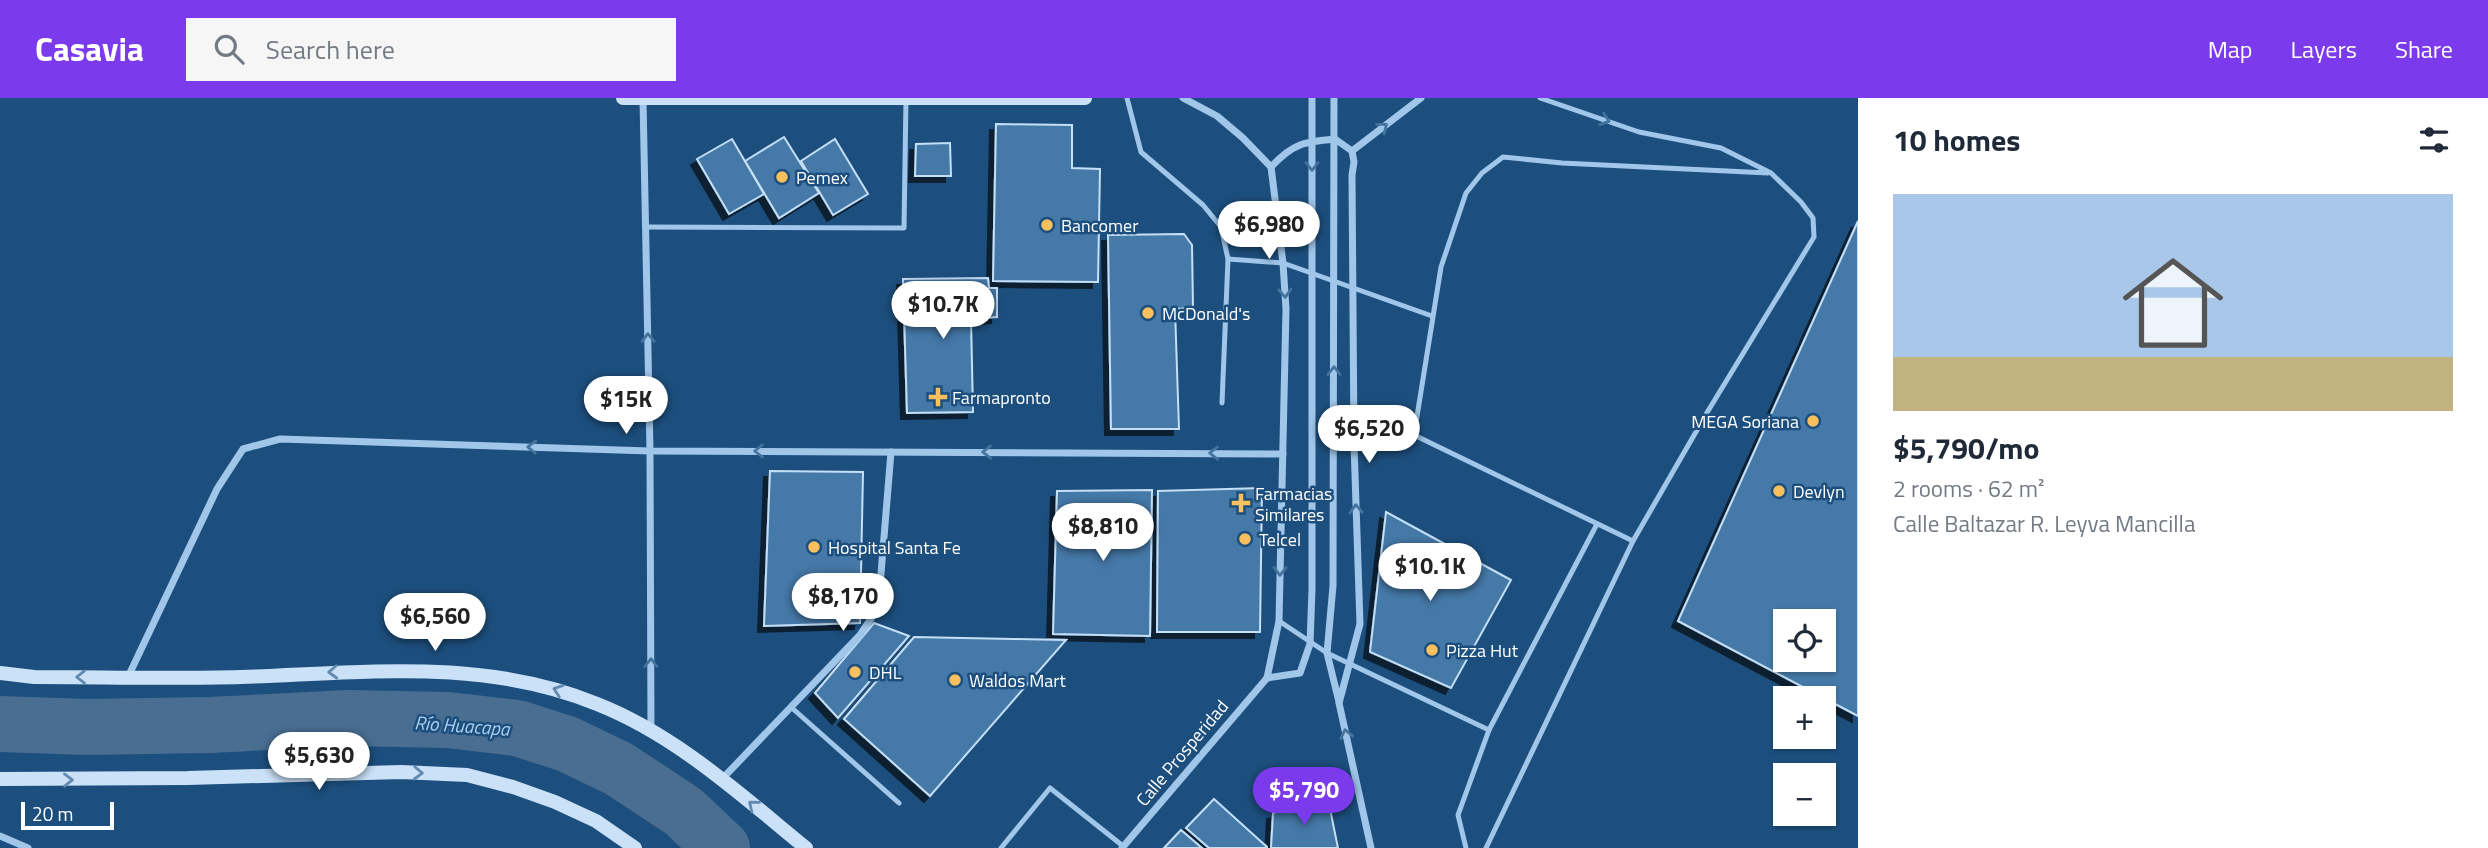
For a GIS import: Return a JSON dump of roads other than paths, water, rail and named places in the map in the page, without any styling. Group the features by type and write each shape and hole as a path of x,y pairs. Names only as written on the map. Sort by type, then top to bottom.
{"main road":[{"path":"623,98 1085,98"},
{"path":"0,673 34,677 240,677 429,670 489,675 545,686 598,704 651,731 721,780 806,848"},
{"path":"0,779 401,772 467,775 555,802 596,821 635,848"}],"street":[{"path":"1183,98 1217,116 1271,167 1286,309 1279,621 1266,678 1300,673 1310,644 1312,98"},
{"path":"1334,98 1334,586 1327,653 1371,848"},
{"path":"1352,151 1420,98"},
{"path":"643,99 650,451 651,731"},
{"path":"1271,167 1285,152 1300,143 1335,139 1352,151 1354,162 1354,444 1360,624 1339,703"},
{"path":"128,677 217,489 243,449 280,439 650,451 1283,454"},
{"path":"721,780 860,635 874,614 879,597 891,452"},
{"name":"Calle Prosperidad","path":"1123,847 1266,678"},
{"path":"0,836 28,848"}],"lane":[{"path":"646,227 904,228 906,98"},
{"path":"1127,98 1141,152 1203,205 1221,227 1228,260 1222,403"},
{"path":"1486,848 1633,541 1814,237 1813,218 1801,202 1771,173 1721,148 1639,132 1540,98"},
{"path":"1415,435 1441,267 1466,193 1482,173 1503,157 1562,163 1771,173"},
{"path":"1228,260 1283,263 1432,316"},
{"path":"1354,444 1415,435 1633,541"},
{"path":"1466,848 1458,815 1489,730 1597,524"},
{"path":"1279,621 1327,653 1489,730"},
{"path":"792,708 900,803"},
{"path":"1001,848 1050,788 1123,847"}],"waterway":[{"name":"Río Huacapa","path":"0,724 87,727 210,725 348,718 448,720 517,728 567,744 619,769 684,812 722,848"}],"place":[{"name":"Pemex","path":"782,177"},
{"name":"Bancomer","path":"1047,225"},
{"name":"McDonald's","path":"1148,313"},
{"name":"Farmapronto","path":"938,397"},
{"name":"MEGA Soriana","path":"1813,421"},
{"name":"Devlyn","path":"1779,491"},
{"name":"Farmacias Similares","path":"1241,503"},
{"name":"Telcel","path":"1245,539"},
{"name":"Hospital Santa Fe","path":"814,547"},
{"name":"Pizza Hut","path":"1432,650"},
{"name":"DHL","path":"855,672"},
{"name":"Waldos Mart","path":"955,680"}]}
